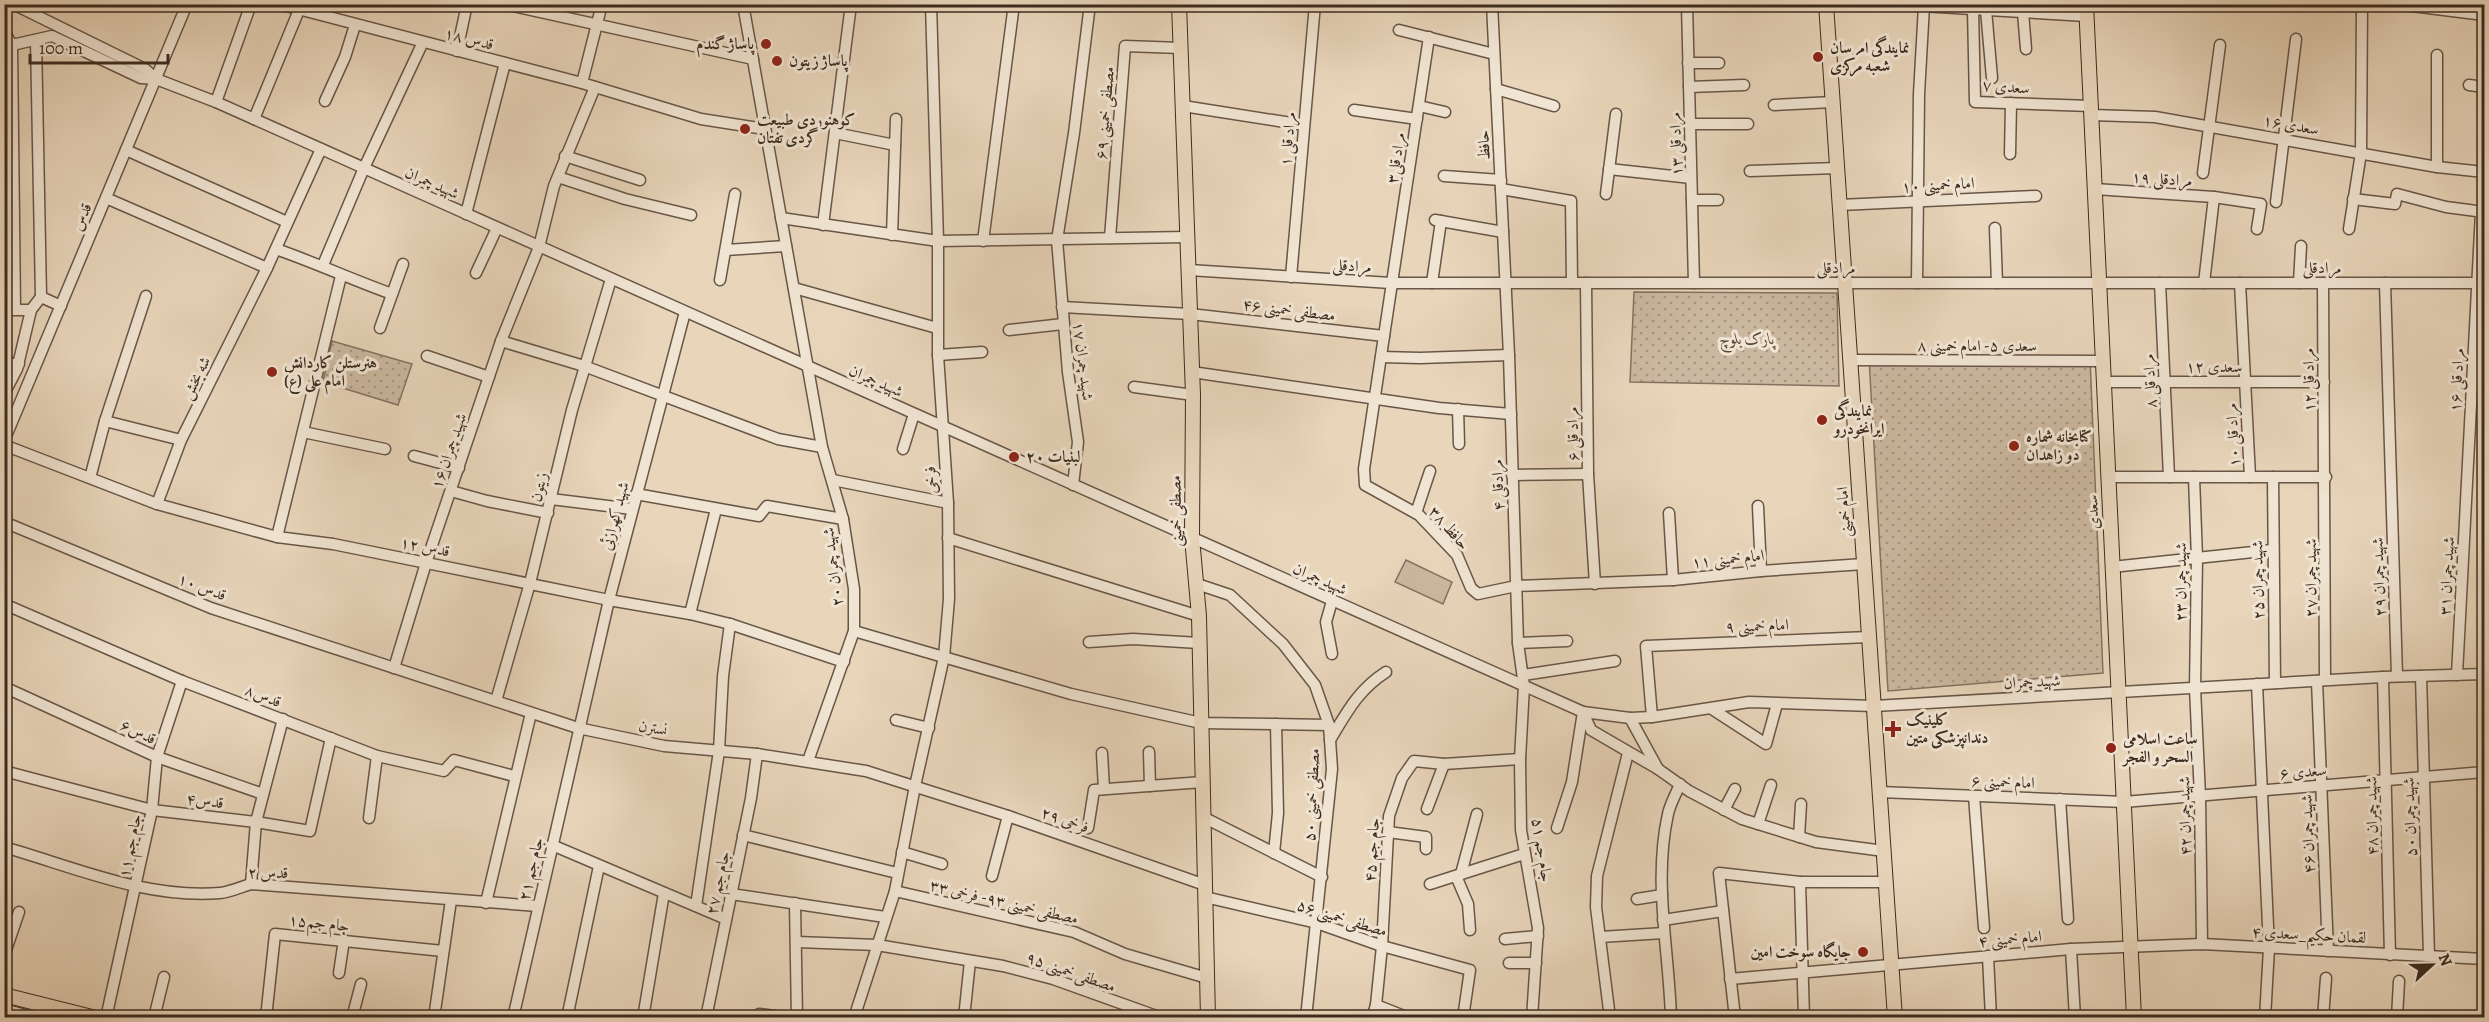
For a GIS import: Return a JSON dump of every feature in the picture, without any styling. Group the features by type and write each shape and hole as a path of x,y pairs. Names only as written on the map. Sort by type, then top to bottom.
{"main road":[{"name":"مصطفی خمینی","path":"1179,4 1192,372 1192,538 1197,584 1199,643 1208,1017"},
{"name":"امام خمینی","path":"1826,4 1895,1017"},
{"name":"سعدی","path":"2086,10 2134,1017"},
{"path":"4,995 42,1011 96,1017"},
{"path":"4,1011 29,1017"}],"street":[{"name":"شهید چمران","path":"13,4 145,69 156,79"},
{"name":"قدس","path":"4,443 187,4"},
{"path":"216,102 251,4"},
{"name":"قدس ۱۸","path":"279,4 582,83 701,119 765,129"},
{"path":"456,51 467,4"},
{"path":"504,4 753,59"},
{"path":"582,83 602,4"},
{"name":"شهید چمران ۲۰","path":"743,4 822,447 843,519 854,589 854,631 808,761"},
{"path":"823,225 851,4"},
{"name":"فرخی","path":"854,1017 895,891 915,786 944,657 949,598 948,503 937,328 938,242 931,4"},
{"path":"983,241 1014,4"},
{"name":"شهید چمران ۱۷","path":"1073,485 1078,442 1063,324 1057,240 1074,133 1090,4"},
{"name":"مراد قلی ۱","path":"1291,277 1315,4"},
{"name":"حافظ","path":"1492,4 1506,283"},
{"name":"مراد قلی ۱۳","path":"1687,4 1694,283"},
{"path":"1888,4 2023,12 2086,10"},
{"path":"2349,229 2361,153 2362,4"},
{"path":"2397,4 2455,8 2484,15"},
{"path":"1917,283 1919,94 1924,6"},
{"name":"سعدی ۷","path":"1973,9 1974,102 2091,110"},
{"path":"254,119 299,10"},
{"path":"1986,10 1992,78"},
{"path":"2023,12 2026,49"},
{"path":"325,101 345,57 355,25"},
{"path":"1399,30 1494,54"},
{"path":"4,31 12,45 10,310 31,310"},
{"name":"شهید چمران","path":"12,45 52,36 141,78 156,79 216,102 1332,601 1523,681 1583,712 1630,718 1712,709 1749,702 1874,706 2397,676 2484,675"},
{"name":"مراد قلی۳","path":"1364,469 1430,38"},
{"path":"2276,202 2296,39"},
{"path":"4,394 19,364 31,310 41,297 36,40"},
{"path":"323,265 364,168 423,42"},
{"path":"2203,173 2220,45"},
{"name":"مصطفی خمینی ۶۹","path":"1110,238 1125,46 1181,48"},
{"path":"2437,55 2437,167"},
{"path":"466,214 505,63"},
{"path":"1688,63 1719,63"},
{"path":"1689,87 1744,85"},
{"path":"2469,85 2484,87"},
{"name":"شهید چمران ۱۶","path":"394,668 426,563 501,341 539,247 554,186 595,87"},
{"path":"1496,89 1554,106"},
{"path":"1774,105 1833,102"},
{"path":"2010,154 2011,103"},
{"path":"1183,106 1304,124"},
{"path":"1419,106 1445,112"},
{"path":"1354,110 1417,119"},
{"name":"سعدی ۱۶","path":"2091,110 2210,125 2437,167 2484,171"},
{"path":"1606,194 1616,114"},
{"path":"892,235 896,119"},
{"path":"1690,124 1748,124"},
{"path":"835,133 895,145"},
{"name":"شه بخش","path":"157,504 181,440 267,268 321,149"},
{"path":"126,150 287,222"},
{"path":"565,156 640,180"},
{"path":"1750,171 1837,168"},
{"path":"1609,169 1691,178"},
{"path":"1444,176 1501,184 1571,201 1572,283"},
{"path":"558,177 625,199 691,215"},
{"name":"مرادقلی ۱۹","path":"2095,189 2214,197 2204,283"},
{"path":"720,280 735,194"},
{"path":"2354,199 2395,204 2397,194 2446,207 2483,212"},
{"name":"امام خمینی ۱۰","path":"1840,205 2037,196"},
{"path":"2214,197 2261,204 2257,229"},
{"path":"106,198 267,268"},
{"path":"1692,200 1718,200"},
{"name":"مراد قلی ۱۶","path":"2467,479 2481,284 2483,212"},
{"path":"781,218 938,242 1188,237"},
{"path":"1432,283 1438,220 1503,232"},
{"path":"476,273 497,228"},
{"path":"1995,228 1997,283"},
{"path":"726,250 786,246"},
{"path":"2299,283 2301,246"},
{"path":"276,249 323,265 341,276 392,294"},
{"path":"380,328 403,264"},
{"name":"مرادقلی","path":"1189,270 1391,283 2481,284"},
{"path":"277,537 341,276"},
{"name":"زیتون","path":"496,701 530,583 584,366 611,279"},
{"name":"مرادقلی ۴","path":"1506,283 1518,643 1523,681"},
{"name":"مراد قلی ۶","path":"1587,283 1588,474 1595,584"},
{"name":"مراد قلی ۸","path":"2160,283 2169,477"},
{"name":"مراد قلی ۱۰","path":"2240,283 2250,477"},
{"name":"مراد قلی ۱۲","path":"2323,283 2326,477"},
{"name":"شهید چمران ۲۹","path":"2385,283 2397,676"},
{"path":"794,288 937,328"},
{"path":"90,478 105,421 146,296"},
{"path":"41,297 61,306"},
{"name":"مصطفی خمینی ۴۶","path":"1062,307 1190,314 1384,336"},
{"name":"شهید کهرازئی","path":"578,728 632,509 685,312"},
{"path":"1009,330 1063,324"},
{"path":"501,341 584,366 778,439 822,447"},
{"path":"938,356 982,352"},
{"path":"1381,357 1509,355"},
{"path":"427,356 489,377"},
{"name":"سعدی ۵- امام خمینی ۸","path":"1851,360 2103,361"},
{"path":"4,364 19,364"},
{"path":"1192,372 1458,409 1510,414"},
{"name":"سعدی ۱۲","path":"2104,382 2324,382"},
{"path":"1134,387 1192,395"},
{"path":"1458,409 1459,444"},
{"path":"903,449 914,414"},
{"path":"105,421 181,440"},
{"path":"303,432 385,449"},
{"name":"قدس ۱۲","path":"4,443 157,504 277,537 333,544 609,600 690,614 730,624 844,662"},
{"path":"414,456 459,468"},
{"name":"حافظ ۳۸","path":"1364,469 1365,486 1416,513 1456,555 1471,588 1478,594 1516,586"},
{"path":"1416,513 1430,471"},
{"path":"1512,475 1588,474"},
{"path":"2108,477 2326,477"},
{"name":"شهید چمران ۲۳","path":"2194,477 2197,558 2195,688"},
{"name":"شهید چمران ۲۵","path":"2273,477 2275,683"},
{"name":"شهید چمران ۲۷","path":"2321,680 2326,477"},
{"name":"شهید چمران ۳۱","path":"2457,675 2467,479"},
{"path":"833,480 948,503"},
{"path":"451,491 548,513"},
{"path":"636,494 759,516 767,506 843,519"},
{"path":"551,499 632,509"},
{"path":"1758,506 1761,570"},
{"path":"690,614 716,509"},
{"path":"1669,513 1673,580"},
{"name":"قدس ۱۰","path":"4,522 211,608 394,668"},
{"path":"948,538 1198,616"},
{"path":"2112,567 2272,550"},
{"name":"امام خمینی ۱۱","path":"1516,586 1673,580 1761,570 1864,564"},
{"name":"مصطفی خمینی ۵۰","path":"1197,584 1230,595 1283,644 1315,686 1329,725 1332,769 1306,1017"},
{"path":"1332,601 1326,622 1332,654"},
{"name":"قدس۸","path":"4,604 182,681 377,756 444,771 454,760 514,776"},
{"path":"696,906 719,751 723,676 730,624"},
{"path":"854,631 1071,694 1201,723 1329,725"},
{"name":"امام خمینی ۹","path":"1652,717 1646,646 1869,637"},
{"path":"1089,642 1133,639 1199,643"},
{"path":"1518,643 1567,642"},
{"path":"1523,681 1615,661"},
{"name":"نسترن","path":"394,668 578,728 664,746 808,761 866,771 915,786"},
{"path":"1330,740 1349,707 1369,684 1386,672"},
{"path":"2484,675 2484,718"},
{"name":"شهید چمران ۵۰","path":"2421,676 2429,956"},
{"name":"شهید چمران ۴۸","path":"2383,677 2391,955"},
{"name":"شهید چمران ۴۶","path":"2321,680 2321,786 2328,951"},
{"name":"جام جم ۱۱","path":"106,1017 137,887 152,810 157,758 182,681"},
{"name":"جام جم ۵۱","path":"1523,681 1520,759 1521,830 1524,854 1536,904 1538,936 1532,1017"},
{"path":"2257,684 2270,948 2265,1017"},
{"name":"قدس۶","path":"4,687 157,758 263,794"},
{"name":"شهید چمران ۴۲","path":"2195,688 2200,796 2202,944"},
{"path":"1712,709 1766,744 1777,704"},
{"path":"1583,712 1591,730 1724,810 1758,824 1816,842 1884,851"},
{"path":"1557,828 1572,782 1583,712"},
{"path":"486,903 514,776 531,713"},
{"path":"1630,718 1658,769"},
{"path":"251,884 256,822 283,719"},
{"path":"896,720 929,728"},
{"path":"1274,853 1278,813 1276,724"},
{"name":"جام جم ۲۱","path":"513,1017 578,728"},
{"name":"قدس۴","path":"4,771 152,810 256,822 310,831 331,738"},
{"path":"1149,752 1150,786"},
{"path":"1102,753 1104,789"},
{"path":"1610,1017 1596,907 1597,876 1628,753"},
{"name":"جام جم ۲۷","path":"706,1017 757,754"},
{"path":"369,819 377,756"},
{"name":"جام جم ۴۵","path":"1371,1017 1376,1005 1382,946 1389,816 1402,778 1414,761 1444,764 1520,759"},
{"path":"1427,809 1444,764"},
{"name":"سعدی ۶","path":"2124,802 2484,772"},
{"path":"1088,828 1094,790 1203,782"},
{"path":"1671,1017 1663,920 1662,853 1668,813 1680,784"},
{"name":"فرخی ۲۹","path":"915,786 1008,816 1205,891"},
{"path":"1758,824 1771,786"},
{"path":"1724,810 1735,789"},
{"name":"امام خمینی ۶","path":"1880,792 2124,802"},
{"path":"1974,796 1983,928"},
{"path":"2060,799 2068,919"},
{"path":"1799,837 1801,804"},
{"path":"1470,930 1468,904 1458,875 1477,814"},
{"path":"992,876 1008,816"},
{"path":"1203,817 1322,877"},
{"path":"1388,832 1426,837 1426,849"},
{"path":"743,835 897,873"},
{"path":"552,845 726,919"},
{"name":"قدس ۲","path":"5,850 137,887 211,893 251,884 538,906"},
{"path":"902,852 942,864"},
{"path":"1430,884 1524,854"},
{"path":"567,1017 599,866"},
{"path":"1735,1017 1719,873 1800,882 1886,882"},
{"path":"1800,882 1804,1017"},
{"name":"مصطفی خمینی ۹۳- فرخی ۳۳","path":"895,891 1074,932 1125,954 1207,978"},
{"name":"مصطفی خمینی ۵۶","path":"1205,891 1317,923 1382,946 1470,970 1463,1017"},
{"path":"643,1017 664,893"},
{"path":"731,894 885,918"},
{"path":"1637,899 1662,895"},
{"path":"434,1017 451,900"},
{"path":"795,903 797,1017"},
{"path":"1663,920 1723,911"},
{"path":"4,956 19,912"},
{"path":"1600,937 1664,933"},
{"name":"جام جم۱۵","path":"266,1017 275,934 443,951"},
{"path":"1505,939 1538,936"},
{"path":"339,973 344,940"},
{"name":"مصطفی خمینی ۹۵","path":"797,942 877,945 1003,966 1053,979 1100,998 1162,1017"},
{"name":"لقمان حکیم_سعدی ۴","path":"2131,947 2202,944 2484,959"},
{"name":"امام خمینی ۴","path":"1730,979 2071,949 2131,947"},
{"path":"2071,949 2075,1017"},
{"path":"1988,956 1991,1017"},
{"path":"964,1017 970,961"},
{"path":"1509,963 1536,963"},
{"path":"154,1017 164,977"},
{"path":"2323,1017 2326,978"},
{"path":"2397,1017 2399,981"},
{"path":"352,1017 361,984"},
{"path":"1376,1005 1409,1017"},
{"path":"759,1017 759,1014 790,1017"}],"green space":[{"name":"پارک بلوچ","path":"1634,292 1837,293 1839,386 1630,382"},
{"path":"332,341 412,364 398,405 323,382"},
{"path":"1869,358 2090,358 2103,673 1888,691"},
{"path":"1406,560 1452,582 1443,604 1395,582"}],"place":[{"name":"پاساژ گندم","path":"766,44"},
{"name":"نمایندگی امرسان شعبه مرکزی","path":"1818,57"},
{"name":"پاساژ زیتون","path":"777,61"},
{"name":"کوهنوردی طبیعت گردی تفتان","path":"745,129"},
{"name":"هنرستلن کاردانش امام علی (ع)","path":"272,372"},
{"name":"نمایندگی ایرانخودرو","path":"1822,420"},
{"name":"کتابخانه شماره دو زاهدان","path":"2014,446"},
{"name":"لبنیات ۲۰","path":"1014,457"},
{"name":"کلینیک دندانپزشکی متین","path":"1893,729"},
{"name":"ساعت اسلامی السحر و الفجر","path":"2111,748"},
{"name":"جایگاه سوخت امین","path":"1863,952"}]}
